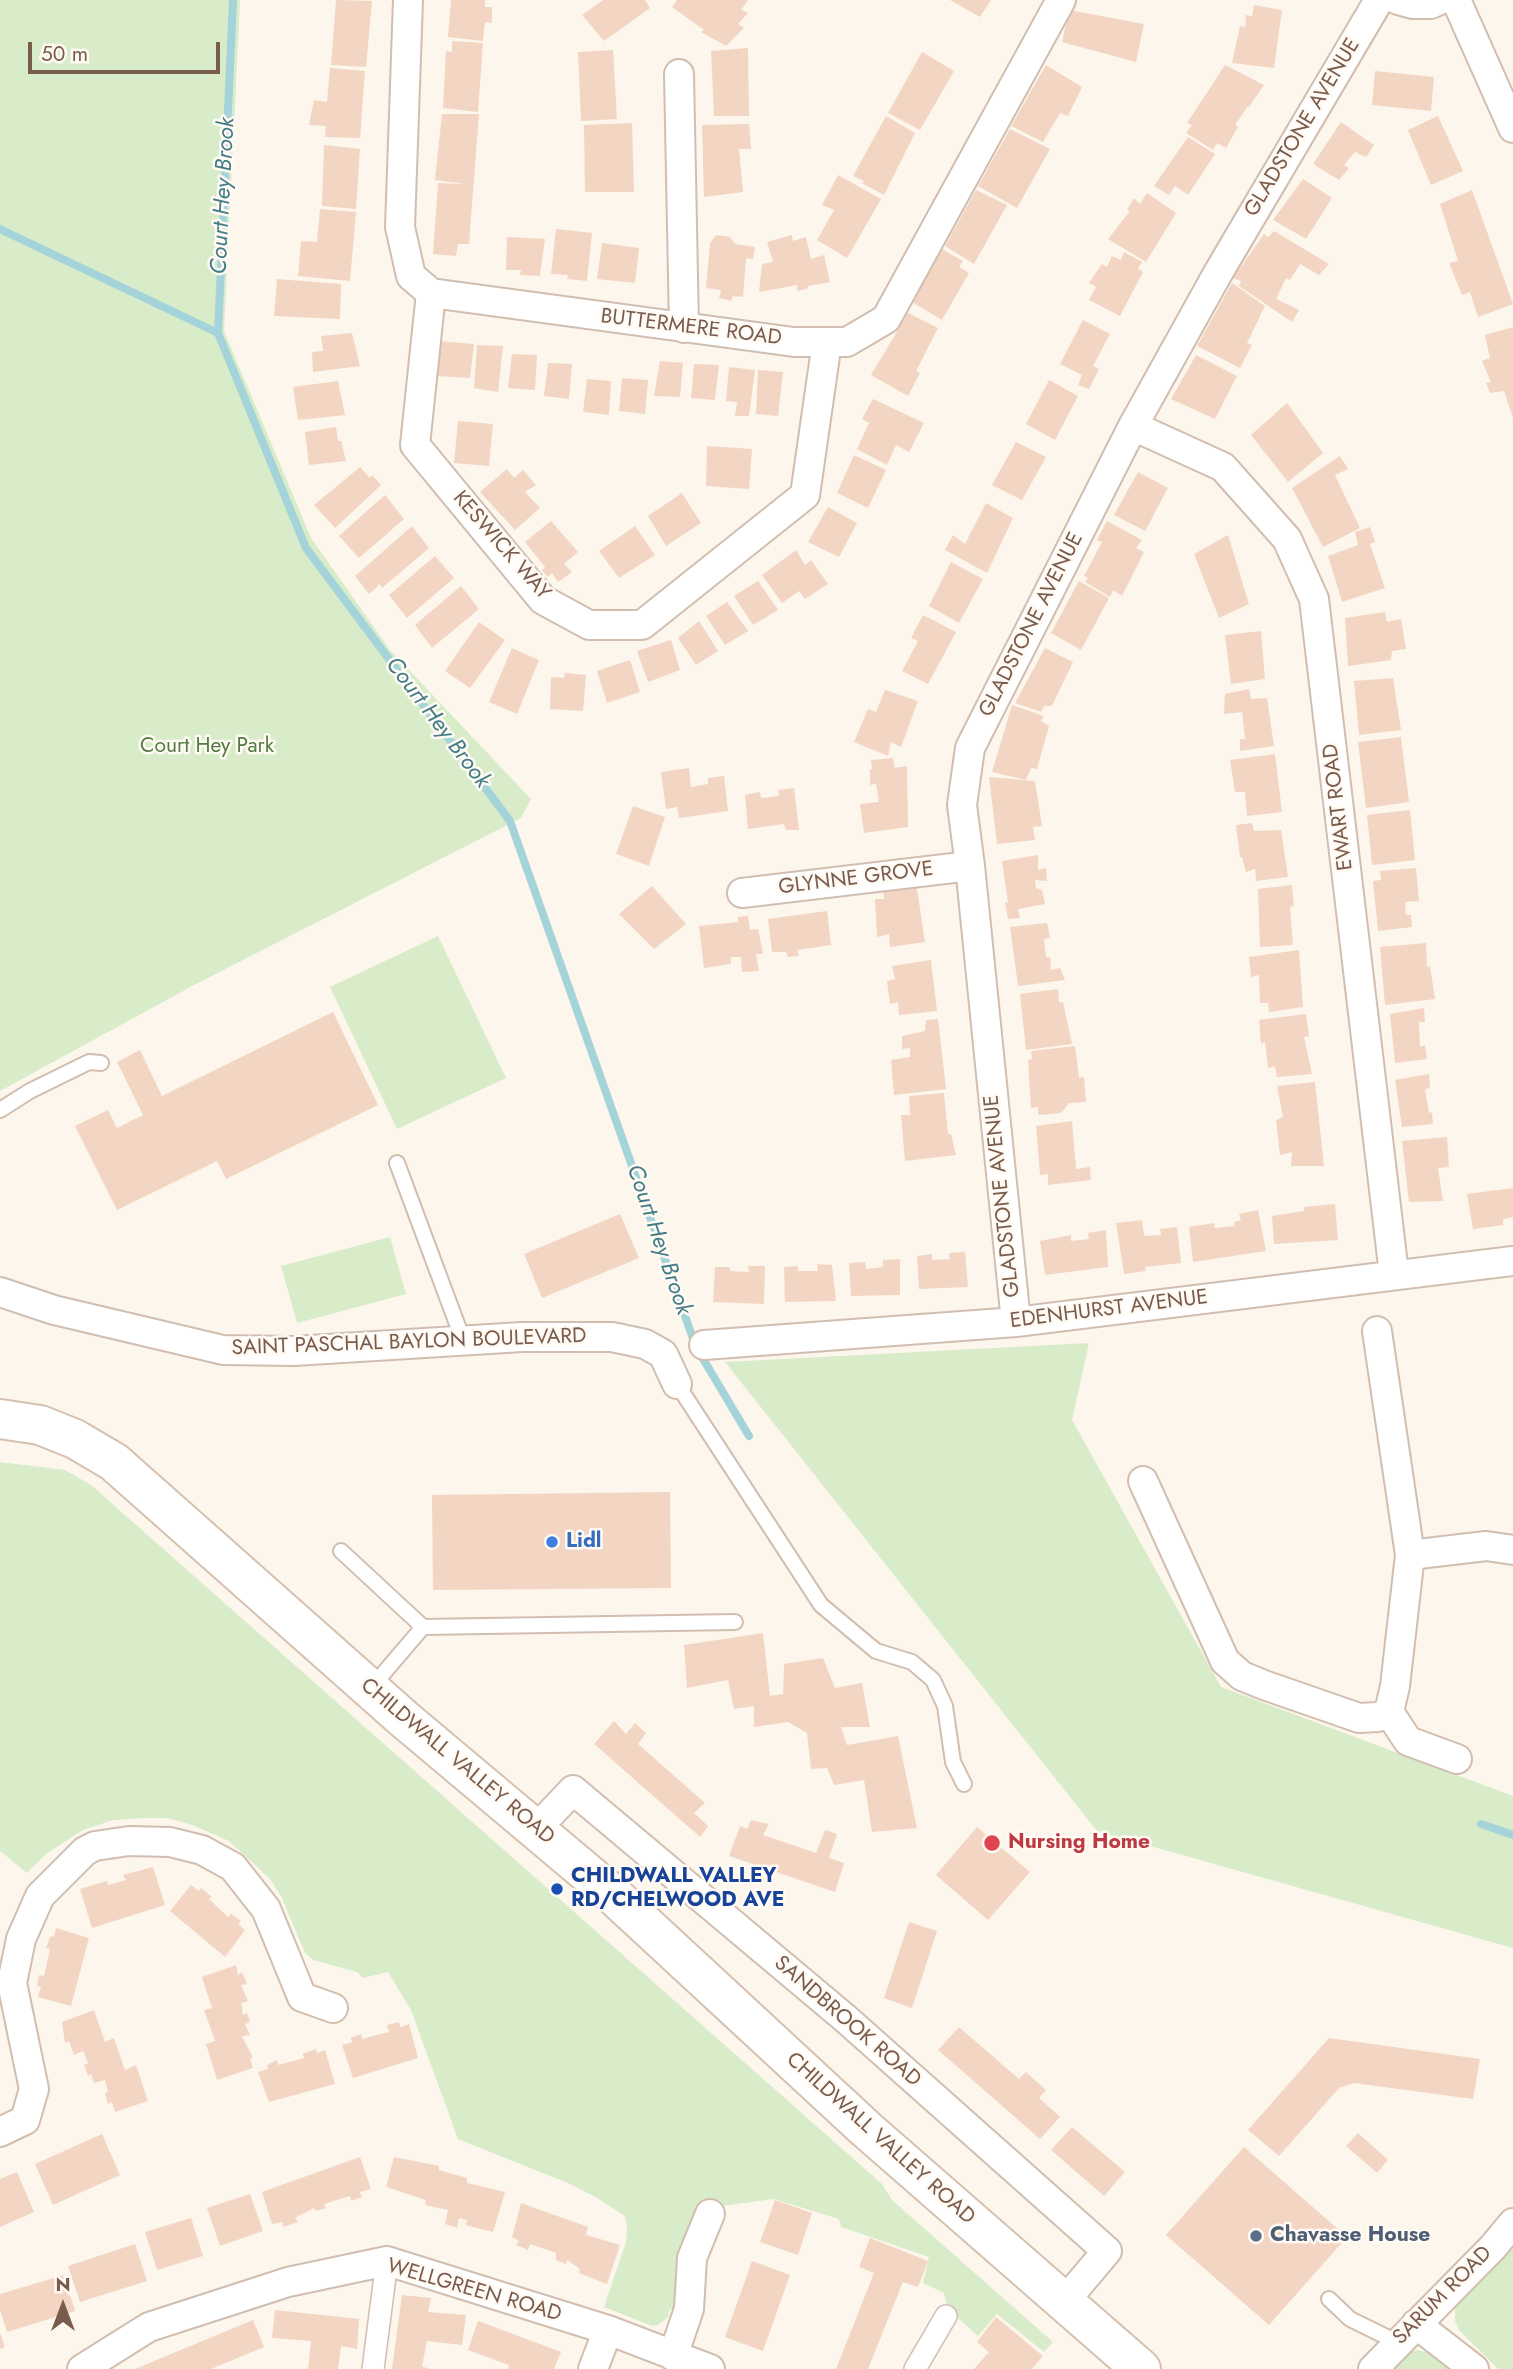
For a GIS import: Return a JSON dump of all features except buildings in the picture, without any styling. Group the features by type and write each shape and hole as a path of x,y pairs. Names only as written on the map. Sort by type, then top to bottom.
{"main road":[{"name":"CHILDWALL VALLEY ROAD","path":"0,1419 40,1425 75,1439 114,1462 370,1689 611,1893 866,2129 1140,2369"}],"street":[{"path":"408,0 400,227 411,276 431,293"},
{"name":"BUTTERMERE ROAD","path":"431,293 794,342 847,342 886,319 1062,0"},
{"name":"GLADSTONE AVENUE","path":"1016,1322 962,805 970,748 1133,426 1218,273 1379,0"},
{"path":"1398,0 1413,5 1432,4 1440,0"},
{"path":"1456,0 1513,128"},
{"path":"679,74 684,328"},
{"name":"KESWICK WAY","path":"431,293 415,445 543,600 589,625 642,625 805,495 827,342"},
{"name":"EWART ROAD","path":"1133,426 1223,467 1287,539 1314,599 1394,1274"},
{"name":"GLYNNE GROVE","path":"742,893 970,866"},
{"name":"EDENHURST AVENUE","path":"704,1345 1016,1322 1513,1261"},
{"name":"SAINT PASCHAL BAYLON BOULEVARD","path":"0,1293 54,1310 223,1349 294,1351 523,1337 612,1337 645,1344 663,1354 677,1384"},
{"path":"1377,1332 1410,1555 1395,1686 1389,1713 1408,1741 1457,1759"},
{"path":"1143,1481 1224,1661 1242,1676 1359,1718 1378,1717 1389,1713"},
{"path":"1410,1555 1486,1546 1513,1550"},
{"name":"SANDBROOK ROAD","path":"536,1829 573,1790 846,2019 1107,2251 1064,2302"},
{"path":"0,2132 25,2120 34,2089 12,1983 21,1940 40,1896 85,1851 94,1846 129,1841 170,1842 202,1850 233,1867 266,1909 302,1997 333,2008"},
{"path":"673,2356 689,2309 692,2258 710,2214"},
{"name":"SARUM ROAD","path":"1373,2369 1493,2247 1513,2223"},
{"path":"373,2369 387,2261"},
{"name":"WELLGREEN ROAD","path":"82,2369 149,2327 288,2282 387,2261 608,2330 710,2369"},
{"path":"915,2369 946,2316"},
{"path":"593,2369 608,2330"},
{"path":"1407,2333 1474,2369"}],"lane":[{"path":"0,1110 30,1091 89,1062 101,1063"},
{"path":"397,1163 463,1340"},
{"path":"677,1384 821,1605 876,1651 912,1662 933,1680 945,1706 953,1762 964,1784"},
{"path":"341,1551 423,1627 735,1622"},
{"path":"370,1689 423,1627"},
{"path":"1329,2299 1350,2319 1407,2333"}],"green space":[{"name":"Court Hey Park","path":"0,0 240,0 224,331 311,538 390,650 531,799 521,818 196,984 0,1091"},
{"path":"438,936 506,1078 397,1129 330,987"},
{"path":"390,1237 406,1294 297,1323 281,1266"},
{"path":"1089,1343 1072,1420 1221,1687 1513,1796 1513,1948 1097,1831 725,1362"},
{"path":"0,1462 65,1470 91,1485 882,2184 892,2200 1053,2342 1044,2352 997,2314 978,2336 948,2309 944,2293 923,2283 929,2257 841,2227 839,2219 774,2199 722,2206 698,2205 678,2253 674,2309 670,2309 668,2317 658,2325 652,2326 604,2307 626,2242 625,2216 568,2183 458,2139 411,2010 388,1972 363,1978 357,1972 313,1960 305,1953 281,1896 270,1879 229,1841 192,1825 167,1818 145,1818 113,1820 83,1830 46,1854 27,1873 0,1851"},
{"path":"1513,2232 1513,2369 1498,2369 1459,2330 1455,2321 1455,2302"},
{"path":"1418,2350 1434,2354 1453,2369 1391,2369 1406,2352"}],"waterway":[{"name":"Court Hey Brook","path":"233,0 218,333 306,548 510,821 696,1347 749,1436"},
{"path":"0,229 218,333"},
{"path":"1481,1824 1513,1835"}],"place":[{"name":"Lidl","path":"552,1542"},
{"name":"Nursing Home","path":"992,1843"},
{"name":"CHILDWALL VALLEY RD/CHELWOOD AVE","path":"557,1889"},
{"name":"Chavasse House","path":"1256,2236"}]}
